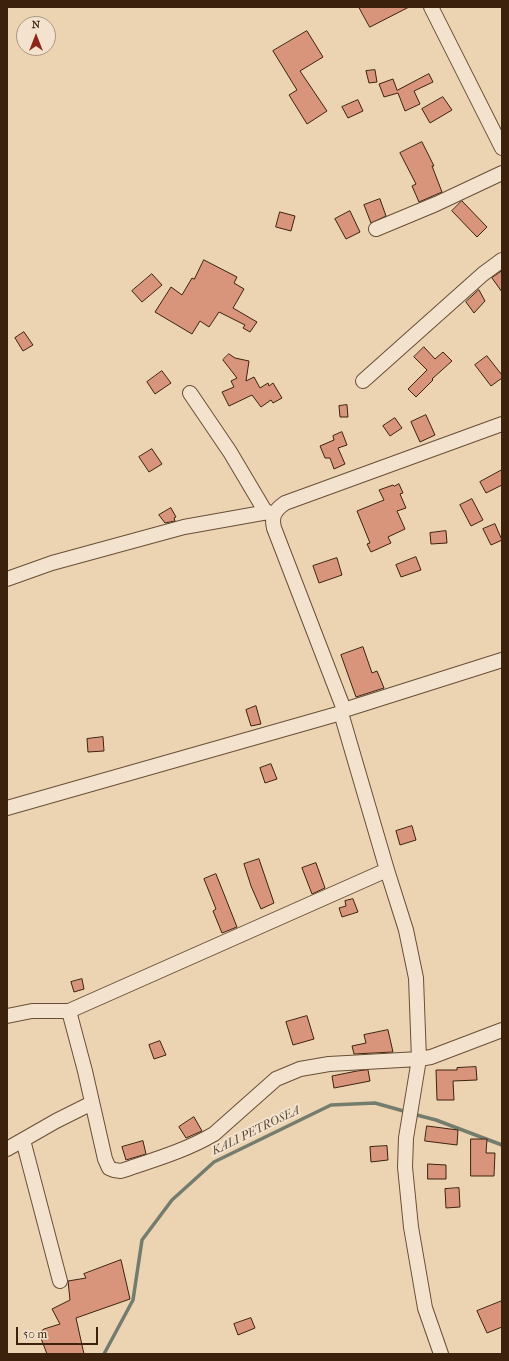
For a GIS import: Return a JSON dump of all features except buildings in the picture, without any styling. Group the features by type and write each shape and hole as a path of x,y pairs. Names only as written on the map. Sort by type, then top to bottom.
{"street":[{"path":"431,7 502,148"},
{"path":"376,229 436,204 502,172"},
{"path":"363,381 483,274 502,260"},
{"path":"190,393 230,452 265,511 271,514 274,528 342,712 387,870 406,930 416,978 419,1059 405,1157 411,1227 426,1314 441,1354"},
{"path":"7,579 52,563 184,527 271,514 285,503 502,424"},
{"path":"7,808 342,712 502,660"},
{"path":"7,1016 32,1011 69,1011 387,870"},
{"path":"69,1011 86,1071 105,1159 109,1168 121,1171 191,1147 209,1137 276,1079 300,1070 329,1064 419,1059 438,1055 502,1030"},
{"path":"7,1150 92,1102"},
{"path":"23,1140 60,1282"}],"waterway":[{"name":"KALI PETROSEA","path":"104,1354 133,1300 142,1240 172,1200 214,1162 331,1105 375,1103 407,1112"},
{"name":"KALI PETROSEA","path":"413,1114 436,1120 502,1145"}]}
